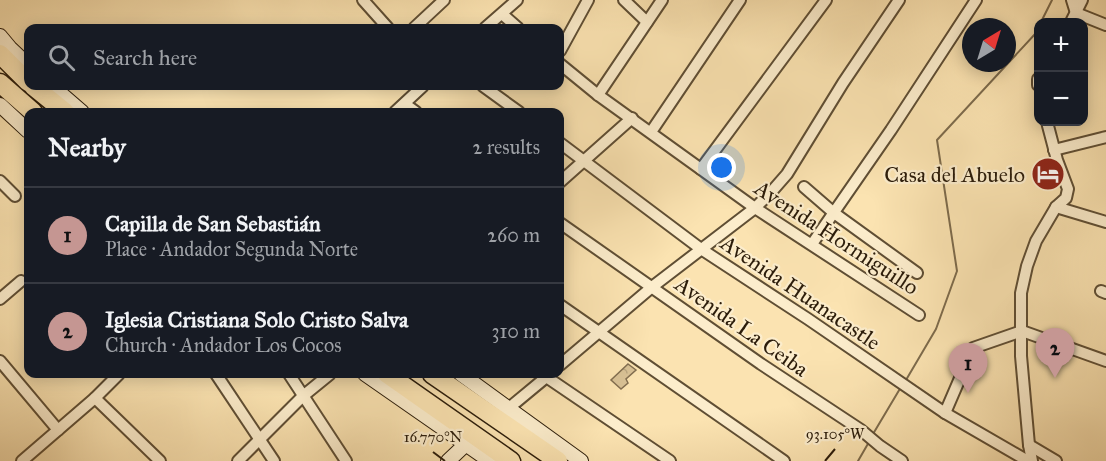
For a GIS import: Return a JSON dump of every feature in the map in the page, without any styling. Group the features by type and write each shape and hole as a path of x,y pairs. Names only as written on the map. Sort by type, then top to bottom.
{"highway":[{"path":"0,54 24,78"},
{"path":"0,83 28,108"},
{"path":"38,90 60,108"},
{"path":"393,378 511,461"},
{"path":"438,378 558,461"}],"street":[{"path":"363,0 384,24"},
{"path":"418,24 444,0"},
{"path":"490,24 517,0"},
{"path":"564,44 588,0"},
{"path":"624,0 647,22"},
{"path":"598,95 662,0"},
{"path":"651,132 740,0"},
{"path":"701,169 826,0"},
{"path":"564,361 652,286 754,208 787,174 843,83 900,0"},
{"path":"812,244 976,0"},
{"path":"1072,0 1073,18"},
{"path":"1073,18 1082,0"},
{"path":"502,14 513,24"},
{"path":"1088,21 1106,25"},
{"path":"0,36 24,61"},
{"name":"Avenida Hormiguillo","path":"564,67 598,95 754,208 919,315"},
{"path":"57,90 77,108"},
{"path":"400,108 419,90"},
{"path":"489,90 513,108"},
{"path":"405,104 410,108"},
{"path":"0,105 24,127"},
{"path":"564,178 632,118"},
{"path":"1030,461 1025,381 1021,356 1022,293 1027,266 1036,241 1056,207 1066,198 1068,189 1048,126"},
{"path":"1054,150 1106,137"},
{"name":"Avenida Huanacastle","path":"564,146 701,249 945,413 1030,461"},
{"path":"0,181 15,196"},
{"path":"804,187 834,213 917,273"},
{"path":"1056,207 1106,222"},
{"name":"Avenida La Ceiba","path":"564,226 761,364 861,430 902,461"},
{"path":"0,299 21,281"},
{"path":"564,308 783,461"},
{"path":"945,413 973,348 1022,331 1106,361"},
{"path":"0,361 58,430"},
{"path":"22,461 115,378"},
{"path":"219,378 274,461"},
{"path":"292,378 346,461"},
{"path":"238,461 262,440 303,396 325,378"},
{"path":"371,378 490,461"},
{"path":"467,378 581,461"},
{"path":"509,408 543,378"},
{"path":"550,378 670,461"},
{"path":"95,398 160,461"},
{"path":"448,461 466,444"},
{"path":"1029,445 1056,461"}],"green space":[{"path":"628,364 636,370 626,379 628,383 621,389 611,380"}],"waterway":[{"path":"1043,18 1052,0"},
{"path":"906,380 936,329 957,271 937,140 1034,35"},
{"path":"873,434 901,387"},
{"path":"858,461 869,442"}],"place":[{"name":"Casa del Abuelo","path":"1048,174"},
{"name":"Iglesia Cristiana Solo Cristo Salva","path":"1055,378"},
{"name":"Capilla de San Sebastián","path":"968,393"}]}
